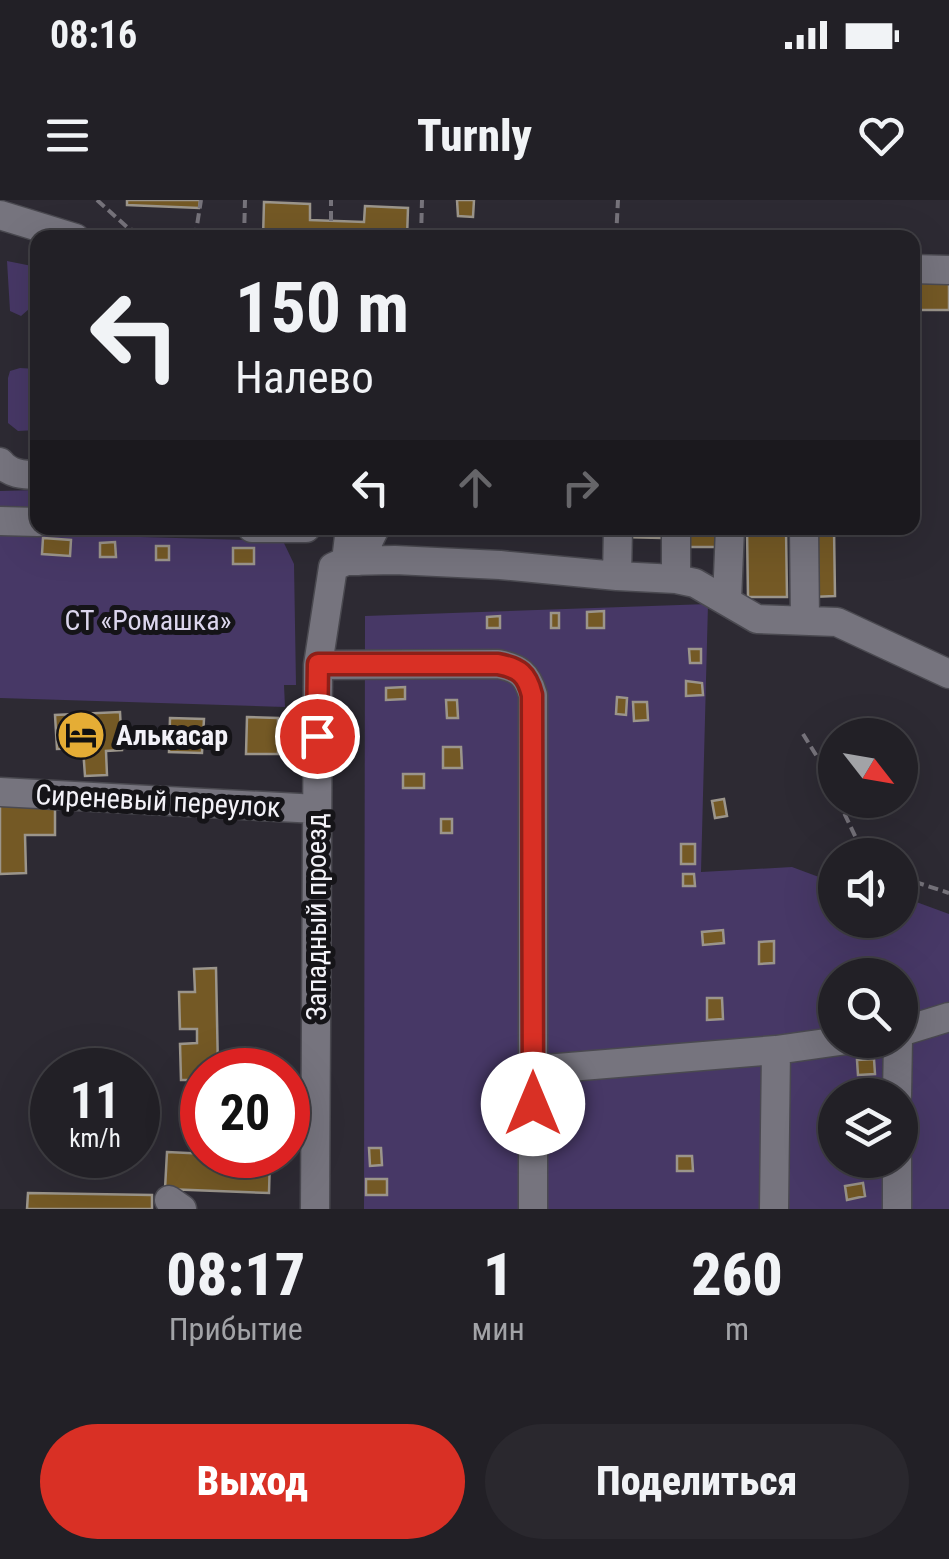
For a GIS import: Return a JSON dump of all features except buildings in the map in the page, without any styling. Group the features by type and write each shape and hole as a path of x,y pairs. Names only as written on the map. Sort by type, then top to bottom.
{"street":[{"path":"0,215 48,230"},
{"path":"920,269 949,270"},
{"path":"0,462 16,473 30,474"},
{"path":"0,521 30,522"},
{"path":"316,535 346,563 500,566 676,578 695,583 757,619 837,622 949,674"},
{"name":"Западный проезд","path":"315,1209 318,664 346,563 349,535"},
{"path":"346,563 370,535"},
{"path":"617,576 618,535"},
{"path":"676,535 676,578"},
{"path":"727,600 730,535"},
{"path":"804,535 806,620"},
{"path":"318,664 498,664 518,670 527,678 532,695 533,1209"},
{"name":"Сиреневый переулок","path":"0,792 317,809"},
{"path":"918,1026 949,1017"},
{"path":"533,1070 818,1044"},
{"path":"774,1209 776,1050"},
{"path":"897,1178 897,1209"}],"path":[{"path":"97,200 132,230"},
{"path":"196,230 201,200"},
{"path":"244,200 244,230"},
{"path":"331,200 331,221"},
{"path":"421,230 422,200"},
{"path":"616,230 618,200"},
{"path":"802,734 818,758"},
{"path":"918,885 949,893"}],"green space":[{"path":"7,261 30,266 30,309 21,316 10,311"},
{"path":"30,369 30,430 18,431 8,423 10,371"},
{"path":"30,490 30,511 0,511 0,491"},
{"name":"СТ «Ромашка»","path":"0,533 283,541 294,564 296,685 284,685 285,707 0,698"},
{"path":"708,604 701,872 792,867 818,877 818,938 918,938 918,903 949,914 949,1209 364,1209 365,616"}],"place":[{"name":"Алькасар","path":"81,735"}],"route":[{"path":"317,736 318,664 498,664 510,666 527,678 532,695 533,1104"}]}
